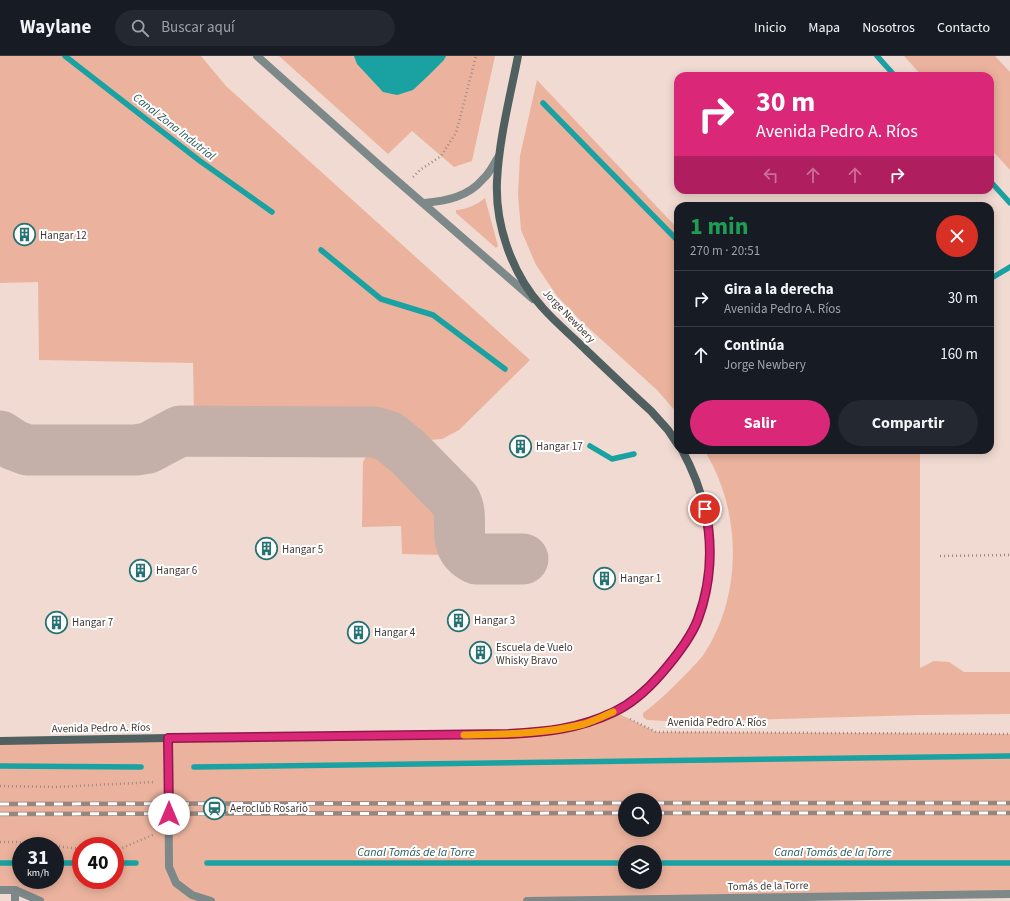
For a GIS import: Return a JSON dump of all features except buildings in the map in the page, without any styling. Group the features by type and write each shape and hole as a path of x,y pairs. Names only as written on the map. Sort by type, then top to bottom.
{"main road":[{"name":"Jorge Newbery","path":"518,56 499,156 497,183 498,209 504,236 513,261 525,285 541,306 651,411 674,438"},
{"path":"615,712 654,682 670,663 684,643 697,620 705,596 710,559 708,521 702,496 694,473 684,454"},
{"name":"Avenida Pedro A. Ríos","path":"0,741 508,734 548,732 586,724 615,712"}],"street":[{"path":"257,56 541,306"},
{"path":"424,203 444,201 467,193 483,180 499,156"},
{"path":"168,738 169,867 176,883 192,895 211,901"},
{"path":"0,890 15,890 40,901"},
{"path":"15,890 15,901"},
{"name":"Tomás de la Torre","path":"527,901 946,898 1010,894"}],"path":[{"path":"404,186 420,170 441,156 456,134 476,56"},
{"path":"940,556 1010,555"},
{"name":"Avenida Pedro A. Ríos","path":"615,712 656,732 1010,734"},
{"path":"0,786 57,787 168,781"},
{"path":"124,847 169,828"},
{"path":"0,842 12,842"}],"shaded area":[{"path":"0,56 201,56 226,86 530,360 459,430 442,439 428,440 416,439 399,424 388,419 194,416 193,363 39,360 38,282 0,283"},
{"path":"279,56 495,56 472,161 454,167 412,131 388,154"},
{"path":"904,56 995,56 1010,72 1010,170 994,152 994,72 918,72"},
{"path":"537,80 674,225 674,409 657,390 582,322 557,296 536,265 521,230 518,194 520,156"},
{"path":"485,198 498,246 496,248 456,213 456,210 472,206"},
{"path":"375,453 388,455 444,512 443,555 402,554 401,526 362,527 363,462 367,455"},
{"path":"706,454 920,454 920,668 934,661 949,662 964,672 1010,672 1010,714 713,721 647,720 643,717 643,713 667,693 702,656 717,631 726,606 731,579 733,552 731,525 726,499 717,474"},
{"path":"615,712 656,732 1010,734 1010,894 527,901 40,901 0,890 0,741 548,732"}],"water":[{"path":"354,56 446,56 444,60 413,90 397,95 383,92 357,64"}],"waterway":[{"name":"Canal Zona Indutrial","path":"65,56 200,161 272,212"},
{"path":"877,56 891,72"},
{"path":"543,103 674,237"},
{"path":"994,185 1010,203"},
{"name":"Canal Zona Indutrial","path":"321,250 381,299 433,315 505,369"},
{"path":"994,277 1010,267"},
{"path":"590,446 612,459 634,454"},
{"path":"194,767 1010,756"},
{"path":"0,766 141,767"},
{"name":"Canal Tomás de la Torre","path":"0,863 12,863"},
{"name":"Canal Tomás de la Torre","path":"64,863 72,863"},
{"name":"Canal Tomás de la Torre","path":"124,863 136,863"},
{"name":"Canal Tomás de la Torre","path":"207,863 618,863"},
{"name":"Canal Tomás de la Torre","path":"662,863 1010,863"}],"taxiway":[{"path":"0,436 14,445 27,450 136,450 148,448 180,431 374,432 388,436 408,452 455,500 458,508 460,540 468,553 476,559 523,559"}],"railway":[{"path":"0,804 618,803"},
{"path":"662,803 1010,803"},
{"path":"0,814 618,813"},
{"path":"662,813 1010,813"}],"slow traffic":[{"path":"464,735 548,732 586,724 613,712"}],"place":[{"name":"Hangar 12","path":"24,235"},
{"name":"Hangar 17","path":"521,446"},
{"name":"Hangar 5","path":"267,549"},
{"name":"Hangar 6","path":"140,570"},
{"name":"Hangar 1","path":"605,578"},
{"name":"Hangar 3","path":"459,620"},
{"name":"Hangar 7","path":"56,622"},
{"name":"Hangar 4","path":"358,632"},
{"name":"Escuela de Vuelo Whisky Bravo","path":"481,653"},
{"name":"Aeroclub Rosario","path":"214,808"}],"route":[{"path":"169,814 168,738 508,734 548,732 586,724 615,712 654,682 684,643 697,620 705,596 709,572 710,546 708,521 705,509"}]}
